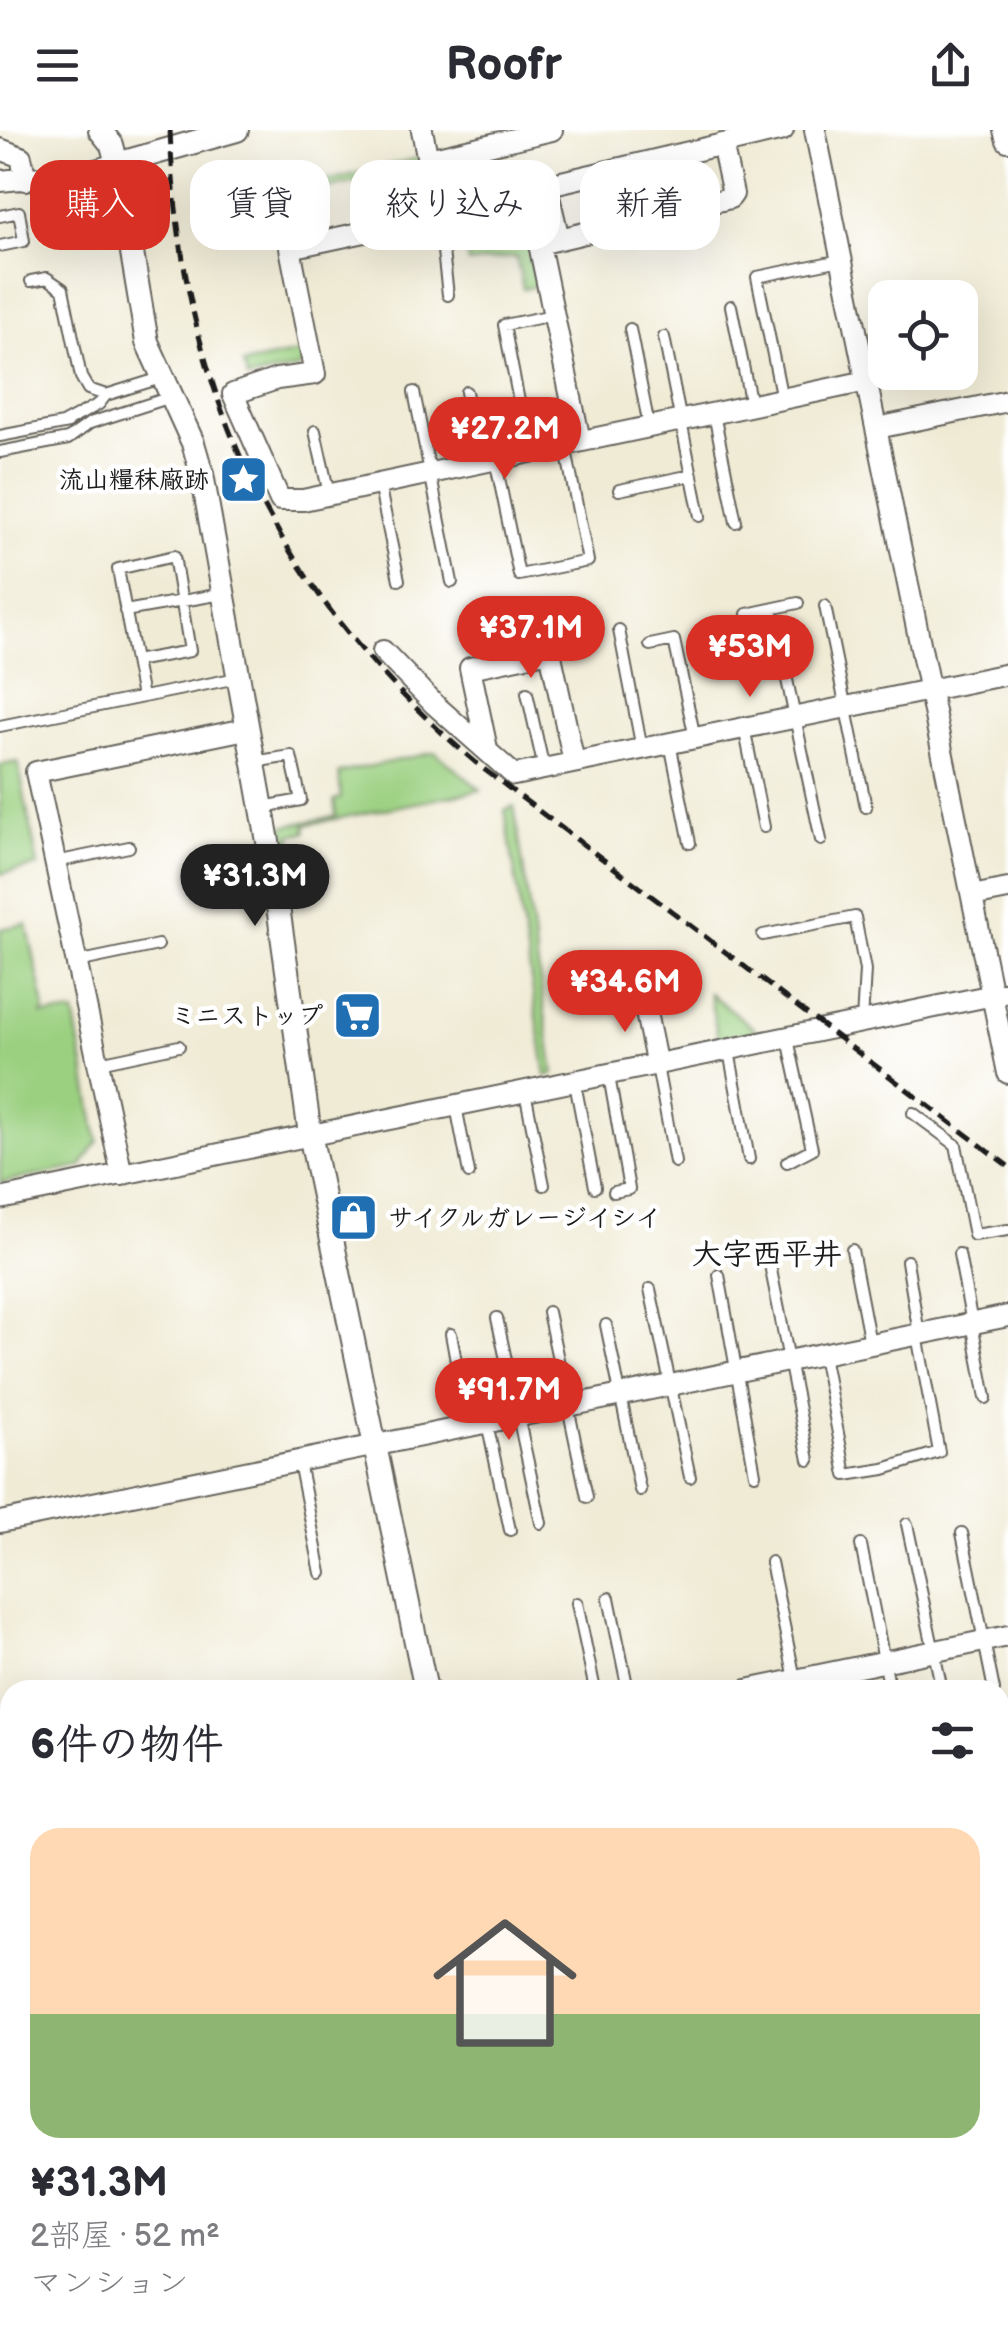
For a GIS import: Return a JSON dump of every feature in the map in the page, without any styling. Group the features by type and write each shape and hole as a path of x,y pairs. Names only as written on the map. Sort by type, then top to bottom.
{"street":[{"path":"100,130 112,145 115,160"},
{"path":"130,160 237,130"},
{"path":"422,130 429,159 552,130"},
{"path":"560,182 782,130"},
{"path":"815,130 972,896 1000,994 1008,1073"},
{"path":"1005,130 1008,140"},
{"path":"560,240 730,198 733,194 722,144"},
{"path":"0,149 21,157 26,180"},
{"path":"0,181 30,179"},
{"path":"350,235 290,248 315,374 277,379 233,394 280,500 379,484 867,381"},
{"path":"129,250 138,307 202,474 260,807 310,1134 424,1680"},
{"path":"541,250 573,443"},
{"path":"877,428 1008,401"},
{"path":"383,651 434,704 514,774 1008,674"},
{"path":"487,749 470,668 550,651 574,762"},
{"path":"122,1174 36,772 246,729"},
{"path":"972,896 1008,888"},
{"path":"642,993 657,1066"},
{"path":"0,1200 1000,994"},
{"path":"0,1522 670,1382 1008,1316"},
{"path":"805,1680 1008,1636"}],"lane":[{"path":"0,216 19,212 24,241 0,246"},
{"path":"443,250 448,295"},
{"path":"782,398 757,277 842,260"},
{"path":"31,280 47,278 62,289 81,377 88,389 106,396 166,387"},
{"path":"731,306 751,405"},
{"path":"529,452 504,325 554,314"},
{"path":"630,329 649,426"},
{"path":"664,337 700,516"},
{"path":"0,452 68,438 90,423 166,387"},
{"path":"414,392 452,582"},
{"path":"466,392 519,575 588,561 573,443"},
{"path":"64,422 99,404 106,396"},
{"path":"714,413 736,522"},
{"path":"0,436 64,422 90,423"},
{"path":"314,431 329,494"},
{"path":"619,490 692,475"},
{"path":"379,484 398,580"},
{"path":"135,661 190,652 174,556 118,568 125,611 135,661 142,696"},
{"path":"125,611 223,594"},
{"path":"747,614 798,603"},
{"path":"825,606 866,807"},
{"path":"772,609 821,840"},
{"path":"619,630 642,749"},
{"path":"650,645 674,640 694,738"},
{"path":"0,726 237,678"},
{"path":"527,693 544,768"},
{"path":"744,727 764,827"},
{"path":"670,743 690,842"},
{"path":"252,762 291,756 302,800 260,807"},
{"path":"55,862 129,846"},
{"path":"763,935 854,917 865,970 862,1024"},
{"path":"76,962 158,945"},
{"path":"786,1162 812,1149 788,1039"},
{"path":"98,1064 179,1046"},
{"path":"729,1051 749,1159"},
{"path":"657,1066 675,1162"},
{"path":"610,1076 629,1189 614,1192"},
{"path":"576,1083 595,1187"},
{"path":"525,1092 544,1185"},
{"path":"455,1104 470,1173"},
{"path":"913,1113 956,1145 974,1236 1008,1230"},
{"path":"852,1250 870,1343"},
{"path":"959,1254 986,1398"},
{"path":"823,1354 846,1475 884,1469 940,1452 907,1261"},
{"path":"771,1270 809,1460"},
{"path":"719,1275 755,1474"},
{"path":"650,1289 690,1477"},
{"path":"548,1312 587,1498"},
{"path":"498,1318 542,1523"},
{"path":"606,1325 640,1490"},
{"path":"451,1334 510,1530"},
{"path":"299,1462 322,1573"},
{"path":"907,1524 940,1680"},
{"path":"962,1533 992,1680"},
{"path":"861,1545 888,1680"},
{"path":"771,1562 787,1680"},
{"path":"609,1598 626,1680"},
{"path":"577,1602 593,1680"}],"green space":[{"path":"350,175 350,183 330,189 330,180"},
{"path":"466,250 544,250 542,285 523,289 516,257 468,263"},
{"path":"303,352 305,362 299,368 248,379 243,364"},
{"path":"435,752 481,790 305,825 306,832 291,835 295,856 289,857 284,826 336,816 334,800 341,798 339,773"},
{"path":"18,762 38,866 0,874 0,765"},
{"path":"514,806 554,1074 546,1076 505,810"},
{"path":"27,924 45,1008 42,1015 74,1013 98,1141 81,1167 0,1183 0,929"},
{"path":"709,993 755,1029 753,1037 719,1043"}],"railway":[{"path":"170,130 178,227 195,318 219,403 253,484 296,560 348,633 410,701 481,767 1008,1166"}],"place":[{"name":"流山糧秣廠跡","path":"244,480"},
{"name":"ミニストップ","path":"358,1016"},
{"name":"サイクルガレージイシイ","path":"353,1218"}],"district":[{"name":"大字西平井","path":"767,1255"}]}
